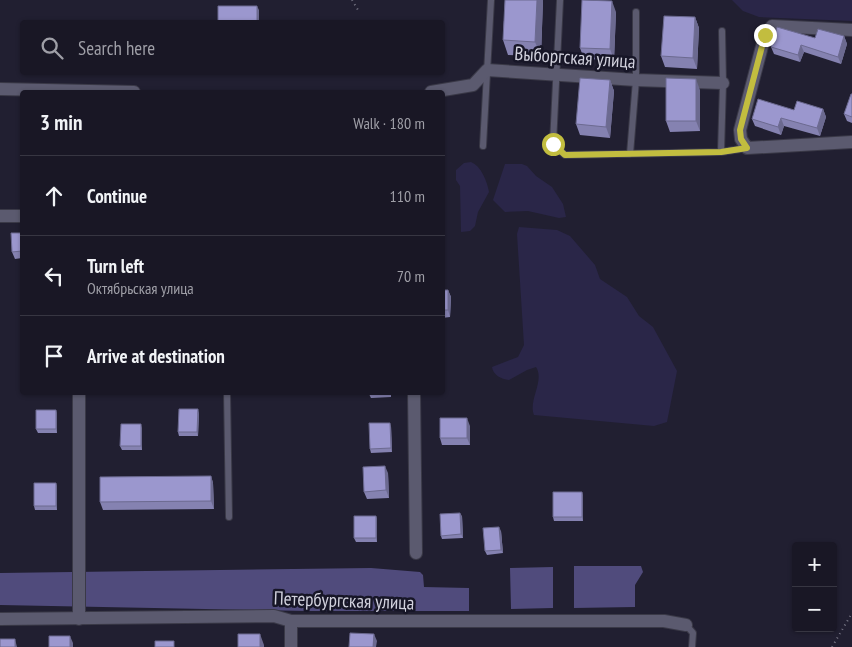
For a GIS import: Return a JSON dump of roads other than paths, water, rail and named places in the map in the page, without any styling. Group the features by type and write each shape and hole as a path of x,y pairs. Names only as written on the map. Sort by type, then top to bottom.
{"street":[{"path":"852,30 772,26 765,35 740,130 741,139 747,148 852,142"},
{"name":"Выборгская улица","path":"443,90 473,85 487,70 636,80 723,83"},
{"path":"0,89 45,90"},
{"path":"0,216 20,216"},
{"path":"78,395 79,619"},
{"path":"414,395 416,553"},
{"name":"Петербургская улица","path":"0,619 274,616 291,620 664,621 686,625"},
{"path":"291,620 291,647"}],"lane":[{"path":"483,146 491,0"},
{"path":"560,0 553,144 565,155 721,152 747,148"},
{"path":"630,154 636,80 636,12"},
{"path":"721,152 722,31"},
{"path":"227,395 229,517"},
{"path":"686,625 692,633 692,647"}]}
